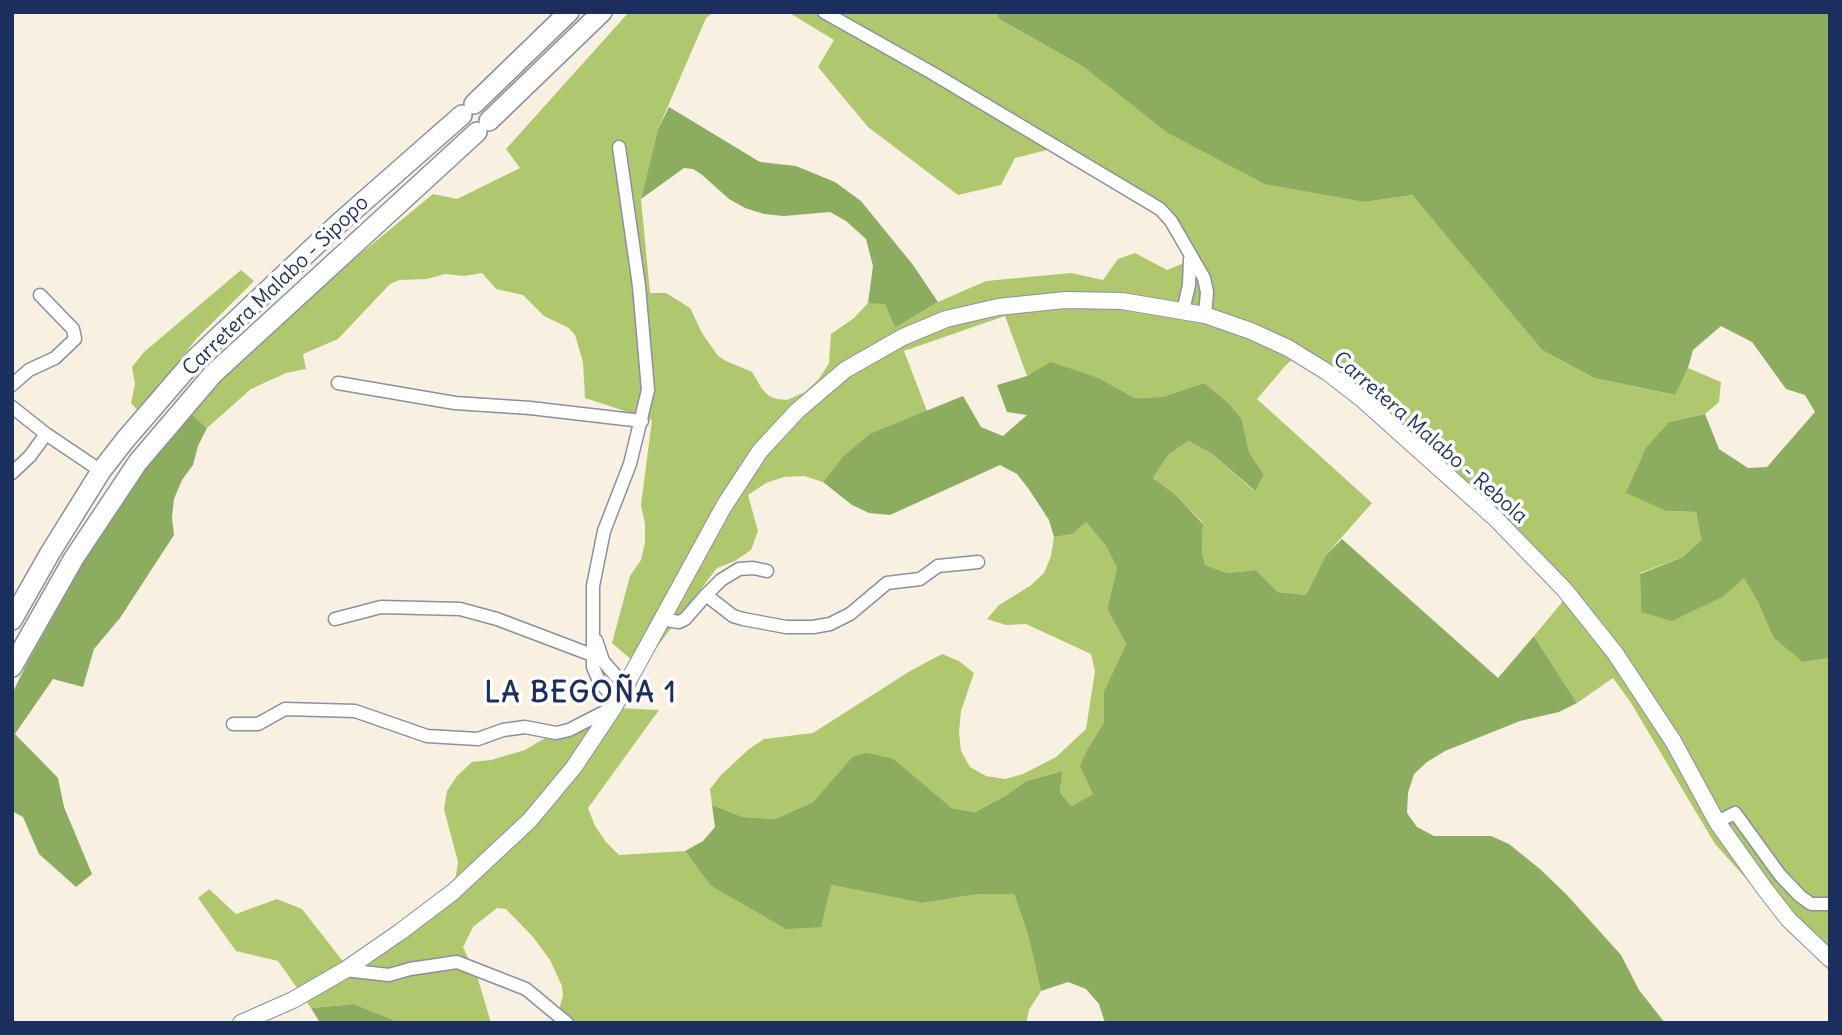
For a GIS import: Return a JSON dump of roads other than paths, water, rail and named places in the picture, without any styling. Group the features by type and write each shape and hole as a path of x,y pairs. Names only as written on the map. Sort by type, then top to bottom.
{"highway":[{"name":"Carretera Malabo - Sipopo","path":"12,620 101,471 195,359 338,224 468,109 569,12"},
{"name":"Carretera Malabo - Sipopo","path":"12,667 74,558 138,462 213,373 483,126 602,12"}],"main road":[{"name":"Carretera Malabo - Rebola","path":"241,1023 293,1000 345,970 400,932 453,892 530,820 573,767 616,705 724,506 760,451 797,411 845,370 903,337 936,323 998,307 1065,300 1122,301 1205,315 1288,348 1327,372 1363,400 1495,518 1564,589 1615,653 1673,741 1717,822 1788,920 1830,959"}],"street":[{"path":"824,12 1149,201 1171,221 1204,278 1207,292 1205,315"},
{"path":"233,724 258,724 285,709 355,711 427,736 478,739 503,730 525,727 556,733 569,730 616,705 595,676 592,655 593,586 604,531 630,464 648,390 639,286 619,147"},
{"path":"1183,311 1191,259"},
{"path":"12,385 29,370 55,358 75,339 73,329 40,295"},
{"path":"338,383 455,404 530,408 642,421"},
{"path":"12,407 101,471"},
{"path":"12,473 30,456 46,434"},
{"path":"706,595 733,616 743,619 786,627 813,627 830,624 850,614 887,583 920,579 938,566 978,562"},
{"path":"661,619 679,622 685,619 721,580 739,569 767,571"},
{"path":"335,619 382,607 460,609 497,619 592,655"},
{"path":"594,633 603,661 616,676 629,683"},
{"path":"1717,822 1735,813 1780,874 1800,896 1811,904 1830,904"},
{"path":"345,970 379,976 457,962 526,989 567,1023"}],"district":[{"name":"LA BEGOÑA 1","path":"581,694"}]}
